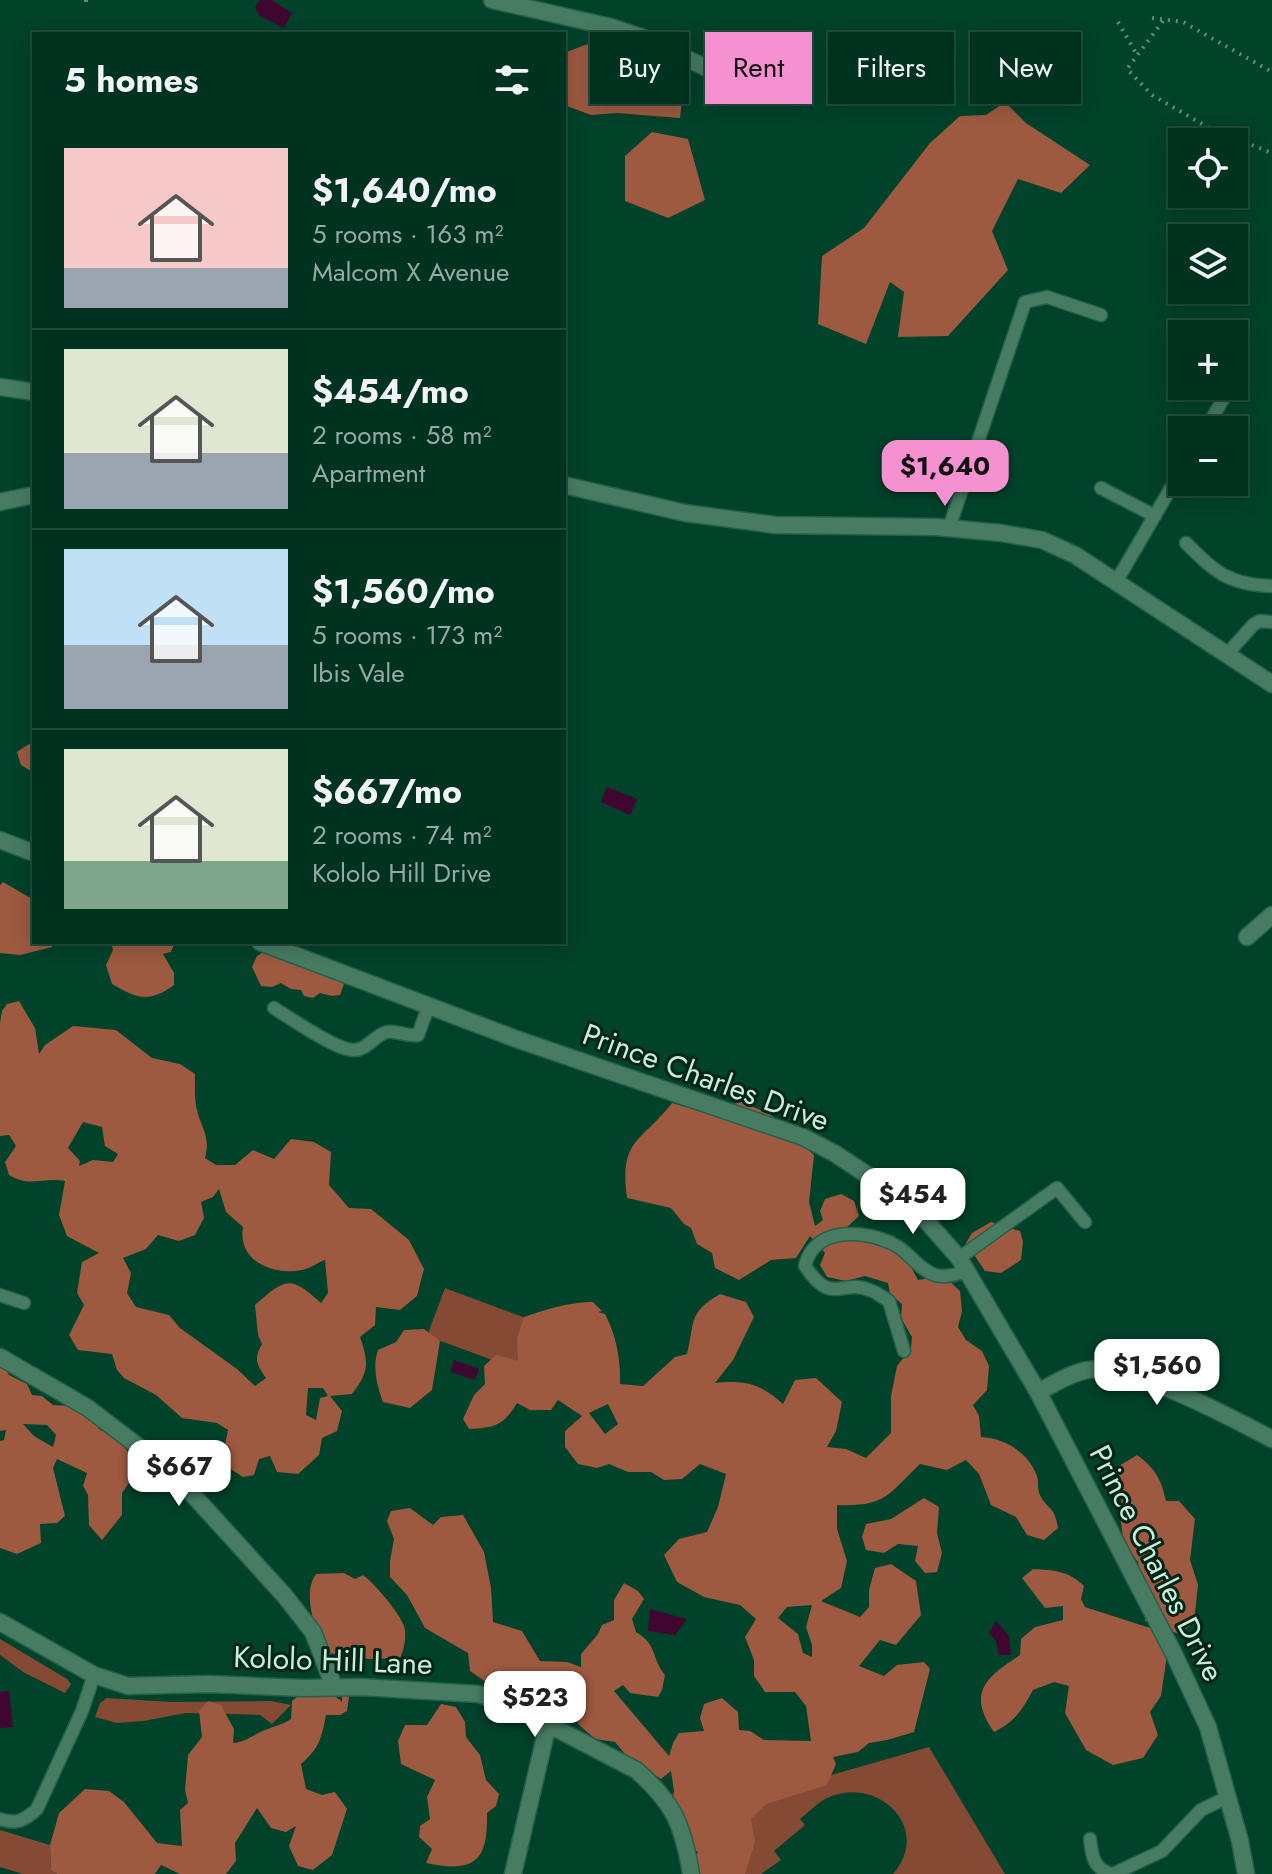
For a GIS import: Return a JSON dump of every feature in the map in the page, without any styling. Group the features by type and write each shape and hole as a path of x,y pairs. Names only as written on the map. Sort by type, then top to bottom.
{"street":[{"path":"492,0 611,27 641,37 705,67"},
{"path":"0,387 32,392"},
{"path":"566,485 685,513 775,525 949,528 1042,540 1075,555 1272,684"},
{"path":"0,502 32,495"},
{"path":"0,840 32,852"},
{"path":"1247,937 1272,915"},
{"name":"Prince Charles Drive","path":"265,944 625,1078 803,1137 834,1153 887,1188 922,1216 962,1265 1038,1392 1174,1654 1208,1727 1246,1874"},
{"path":"0,1357 88,1408 173,1473 245,1550 313,1632 334,1687"},
{"path":"1038,1392 1090,1370 1115,1370 1159,1386 1272,1439"},
{"name":"Kololo Hill Lane","path":"0,1622 94,1675 128,1686 209,1684 478,1694 511,1705 636,1770 653,1785 680,1823 691,1874"},
{"path":"513,1874 548,1724"}],"lane":[{"path":"949,528 1025,302 1047,297 1101,315"},
{"path":"1101,488 1155,516"},
{"path":"1116,582 1168,493"},
{"path":"1186,543 1212,569 1233,581 1272,586"},
{"path":"1227,654 1254,624 1272,622"},
{"path":"274,1008 331,1042 353,1050 366,1046 381,1033 392,1031 412,1037 418,1035 429,1005"},
{"path":"904,1351 889,1301 871,1290 833,1290 817,1283 805,1266 808,1252 823,1238 850,1234 878,1237 897,1246 931,1274 944,1276 1057,1188 1085,1222"},
{"path":"0,1295 24,1303"},
{"path":"0,1819 11,1823 26,1820 37,1809 82,1711 94,1675"},
{"path":"1090,1839 1093,1862 1101,1871 1112,1874 1162,1851 1191,1817 1228,1797"}],"path":[{"path":"1152,18 1183,22 1272,72"},
{"path":"1163,21 1127,69 1152,95 1209,128 1272,153"},
{"path":"1118,22 1137,55"}],"shaded area":[{"path":"260,0 271,0 292,13 284,28 260,16 255,7"},
{"path":"590,43 590,104 682,104 680,118 617,113 591,115 566,106 566,52"},
{"path":"1007,104 1026,123 1090,165 1061,193 1018,179 992,231 1008,270 948,336 898,337 904,292 890,282 866,344 818,324 822,256 864,228 930,143 960,116 986,115"},
{"path":"652,132 688,139 705,200 668,218 625,201 625,156"},
{"path":"32,744 32,772 21,765 17,752"},
{"path":"607,787 637,799 630,815 601,802"},
{"path":"3,882 32,899 32,944 53,944 52,947 20,955 0,953 0,885"},
{"path":"112,944 174,944 171,952 163,954 174,973 174,985 157,995 143,997 112,984 106,965 113,950"},
{"path":"267,950 332,973 344,984 340,995 320,993 313,998 281,983 272,987 261,986 252,967 257,956"},
{"path":"19,1001 35,1028 39,1054 45,1045 73,1026 116,1030 152,1058 180,1064 195,1074 196,1104 207,1140 205,1158 216,1165 235,1165 253,1150 274,1159 291,1139 314,1142 331,1152 329,1185 349,1208 371,1209 409,1240 424,1269 417,1296 400,1310 376,1307 375,1325 360,1337 366,1361 362,1379 352,1394 330,1396 342,1411 337,1431 322,1438 319,1455 298,1474 277,1472 270,1456 259,1459 254,1475 243,1477 226,1466 223,1454 228,1430 217,1423 182,1418 156,1395 124,1378 117,1370 112,1354 78,1350 69,1335 84,1305 77,1293 82,1262 99,1253 67,1236 59,1215 65,1181 30,1182 9,1175 5,1162 16,1146 9,1135 0,1136 0,1023 7,1004","holes":["83,1122 102,1127 105,1146 118,1154 113,1162 93,1160 79,1166 80,1161 68,1148","219,1189 226,1212 243,1227 246,1249 259,1264 291,1271 305,1269 325,1260 328,1293 321,1303 302,1288 288,1283 274,1289 255,1305 262,1344 257,1362 266,1378 255,1386 237,1369 180,1328 169,1315 136,1307 127,1293 131,1273 123,1258 146,1249 158,1235 179,1241 195,1235 204,1218 201,1202 213,1197","308,1388 323,1388 328,1396 320,1398 316,1420 306,1415"]},
{"path":"742,1102 770,1114 814,1155 809,1202 815,1226 823,1220 820,1211 825,1199 841,1194 854,1201 859,1216 846,1228 861,1242 881,1232 895,1236 918,1280 944,1276 960,1291 962,1311 958,1327 966,1340 982,1351 989,1366 987,1390 973,1405 979,1416 981,1437 999,1440 1015,1448 1028,1460 1037,1476 1039,1493 1053,1511 1058,1528 1044,1540 1027,1535 1016,1517 991,1505 979,1474 966,1460 947,1470 920,1464 900,1484 876,1501 837,1505 837,1529 847,1561 841,1588 821,1601 860,1617 869,1607 869,1590 875,1568 891,1564 916,1581 921,1615 896,1645 880,1640 859,1666 884,1676 897,1665 924,1662 930,1669 914,1732 869,1743 858,1752 833,1757 836,1764 827,1785 766,1804 751,1819 755,1842 745,1874 686,1874 698,1852 674,1837 669,1821 674,1791 671,1771 661,1779 625,1754 615,1742 595,1739 578,1724 572,1702 542,1683 529,1695 512,1693 505,1683 493,1687 470,1671 468,1653 425,1628 407,1595 390,1577 394,1539 387,1521 391,1511 410,1508 433,1525 441,1517 463,1515 484,1552 493,1622 522,1631 540,1661 567,1662 581,1667 581,1654 602,1625 614,1620 614,1600 624,1583 638,1591 644,1599 632,1619 636,1632 648,1642 665,1675 662,1690 658,1697 630,1693 623,1685 614,1691 669,1756 679,1733 704,1731 700,1718 704,1704 722,1698 738,1712 739,1730 750,1731 764,1740 811,1741 806,1706 795,1692 765,1692 754,1676 754,1660 745,1637 756,1619 740,1605 704,1597 677,1582 664,1555 679,1539 707,1532 718,1507 726,1474 700,1464 682,1479 664,1480 651,1472 628,1472 609,1464 597,1468 578,1464 565,1447 565,1431 582,1416 558,1400 551,1410 530,1410 517,1403 503,1421 486,1428 469,1429 463,1419 474,1395 485,1384 484,1366 496,1355 518,1361 517,1338 524,1317 567,1304 593,1302 602,1311 598,1312 605,1314 612,1330 619,1357 620,1384 643,1386 675,1357 687,1354 697,1313 720,1294 746,1302 754,1317 733,1360 715,1383 752,1385 783,1404 795,1380 816,1378 842,1402 836,1431 827,1447 846,1449 866,1458 891,1433 891,1396 897,1366 911,1348 912,1337 901,1318 902,1304 890,1294 888,1283 865,1276 846,1281 827,1277 820,1265 825,1253 810,1236 796,1258 771,1260 739,1280 715,1268 712,1253 697,1244 691,1228 671,1208 627,1198 626,1163 635,1143 672,1103 699,1111","holes":["608,1404 618,1424 605,1434 589,1413","812,1605 806,1627 812,1657 803,1653 798,1634 778,1618 787,1607"]},
{"path":"991,1222 1020,1231 1023,1242 1021,1260 1001,1273 985,1271 966,1243 972,1233"},
{"path":"445,1288 550,1327 533,1375 427,1336"},
{"path":"424,1329 440,1341 432,1390 410,1408 383,1402 376,1376 378,1350 396,1342 404,1330"},
{"path":"0,1357 9,1375 27,1384 32,1395 42,1396 53,1405 71,1406 89,1417 100,1430 115,1436 134,1459 133,1477 122,1493 122,1515 102,1540 89,1525 88,1495 83,1486 87,1473 57,1459 53,1468 65,1516 57,1523 40,1524 41,1543 17,1554 0,1548 0,1441 4,1440 6,1430 0,1431","holes":["23,1424 47,1425 56,1435 53,1447 34,1436"]},
{"path":"454,1360 479,1369 475,1380 451,1372"},
{"path":"1137,1455 1157,1475 1166,1501 1179,1501 1195,1519 1190,1560 1198,1585 1194,1623 1179,1634 1145,1621 1138,1562 1124,1544 1120,1516 1122,1495 1115,1482 1119,1466"},
{"path":"924,1498 939,1507 937,1533 942,1553 937,1572 925,1573 915,1561 918,1546 898,1544 884,1553 866,1550 862,1537 866,1524 891,1519"},
{"path":"1033,1569 1073,1577 1084,1586 1081,1599 1085,1607 1150,1628 1167,1655 1161,1696 1150,1712 1158,1735 1143,1758 1113,1765 1086,1750 1065,1713 1069,1686 1054,1682 1033,1690 1017,1715 994,1732 982,1706 984,1687 990,1678 1020,1655 1021,1639 1035,1627 1063,1620 1063,1606 1045,1608 1022,1578"},
{"path":"344,1573 355,1579 363,1575 397,1613 405,1634 400,1658 369,1659 322,1652 310,1602 312,1582 316,1574"},
{"path":"650,1609 687,1619 675,1635 648,1631"},
{"path":"996,1621 1009,1636 1011,1655 999,1655 996,1641 989,1633"},
{"path":"0,1639 67,1679 71,1684 65,1693 23,1672 0,1655"},
{"path":"9,1691 13,1727 0,1728 0,1692"},
{"path":"342,1691 349,1697 347,1711 340,1715 326,1715 319,1742 301,1764 306,1789 322,1795 335,1792 347,1809 332,1855 313,1870 298,1866 289,1846 296,1826 286,1832 271,1828 257,1808 235,1843 236,1861 226,1874 180,1874 161,1865 155,1874 57,1874 51,1870 50,1845 59,1813 85,1789 109,1791 124,1802 157,1843 182,1846 180,1810 188,1803 185,1790 188,1755 202,1737 199,1711 208,1701 221,1705 234,1729 233,1743 291,1719 292,1701 303,1694 324,1692 342,1702"},
{"path":"107,1698 172,1702 271,1701 291,1705 272,1724 260,1715 186,1713 117,1723 95,1717 100,1703"},
{"path":"441,1704 456,1707 465,1722 466,1737 480,1755 486,1780 499,1794 496,1806 487,1813 482,1852 468,1864 457,1866 426,1863 432,1849 419,1837 420,1826 430,1819 427,1797 435,1780 401,1764 398,1741 405,1725 427,1725"},
{"path":"929,1747 1005,1874 893,1874 904,1856 907,1839 903,1823 893,1809 879,1799 862,1793 844,1793 818,1803 800,1819 805,1825 774,1851 781,1860 761,1874 720,1874 702,1812"},
{"path":"0,1830 50,1845 51,1870 57,1874 23,1874 0,1867"}]}
